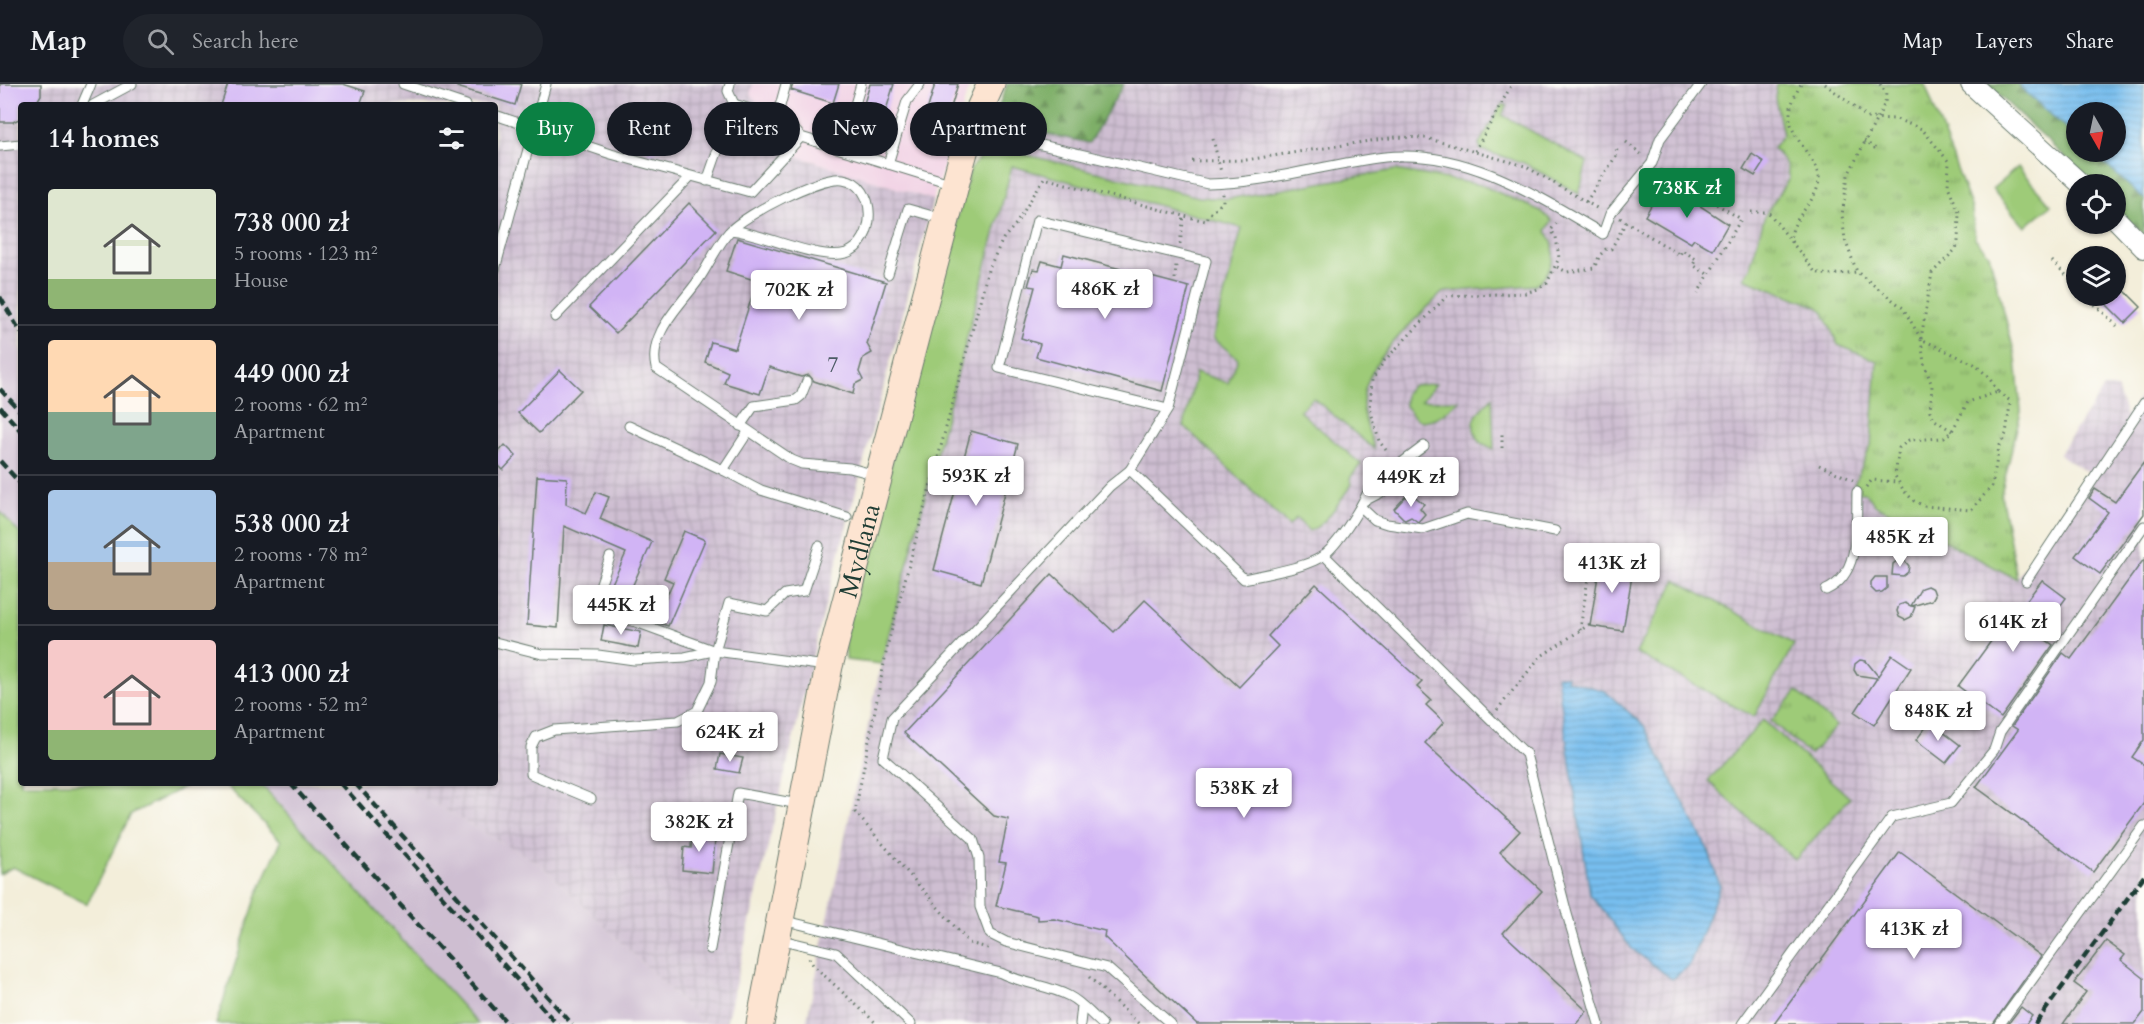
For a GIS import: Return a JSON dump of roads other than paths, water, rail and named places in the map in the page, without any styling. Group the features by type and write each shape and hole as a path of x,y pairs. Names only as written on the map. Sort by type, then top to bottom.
{"street":[{"name":"Mydlana","path":"983,102 991,84"},
{"path":"1971,84 2071,174"},
{"name":"Mydlana","path":"759,1024 829,666 963,156"},
{"path":"2126,229 2144,248"}],"lane":[{"path":"83,102 91,84"},
{"path":"99,102 132,84"},
{"path":"403,84 457,102"},
{"path":"540,102 546,84"},
{"path":"730,84 728,91 733,102"},
{"path":"781,102 786,84"},
{"path":"856,102 861,84"},
{"path":"888,164 907,101 920,84"},
{"path":"1047,147 1222,188 1387,157 1426,159 1459,165 1503,179 1603,234 1610,214 1652,163 1660,139 1701,84"},
{"path":"498,117 516,123"},
{"path":"595,148 690,177 750,192 801,137 812,140"},
{"path":"0,146 18,144"},
{"path":"498,258 525,156"},
{"path":"707,181 716,156"},
{"path":"863,156 955,184"},
{"path":"555,317 690,177"},
{"path":"731,230 750,232 808,251 846,253 862,243 870,217 863,195 856,185 844,179 825,181 762,210 731,230 718,245 698,281 674,310 656,346 654,358 656,368 748,432 802,464 850,468 878,475"},
{"path":"888,274 908,209 946,220"},
{"path":"1168,409 999,368 1037,220 1206,261 1168,409 1130,470 1110,486 892,718 884,758 973,839 979,858 980,907 990,934 1006,942 1107,968 1171,1024"},
{"path":"740,426 754,406 796,400 801,396 807,381"},
{"path":"2026,581 2142,409"},
{"path":"629,426 761,490 847,517"},
{"path":"723,470 748,432"},
{"path":"1130,470 1244,579 1309,562 1324,555 1364,504 1374,478 1396,467 1424,446"},
{"path":"1364,504 1390,488 1396,467"},
{"path":"1826,590 1843,580 1850,564 1862,491"},
{"path":"1364,504 1375,520 1387,524 1423,529 1467,514 1555,531"},
{"path":"1742,1024 1892,817 1952,803 1994,750 2000,732 2144,526"},
{"path":"591,799 531,774 531,747 536,737 554,730 678,721 697,711 711,682 715,651 729,603 767,611 785,594 804,591 819,546"},
{"path":"1324,555 1526,754 1567,914 1599,1024"},
{"path":"610,556 591,612 636,622 662,634 715,651 829,666"},
{"path":"498,643 542,654 598,655 634,660 686,657 715,651"},
{"path":"710,949 738,793 802,805"},
{"path":"2000,1024 2144,826"},
{"path":"778,929 1001,973 1019,982 1056,990 1071,997 1102,1024"},
{"path":"778,929 836,953 911,1024"},
{"path":"1080,1024 1082,1006"}],"water":[{"path":"2017,84 2144,84 2144,199 2126,183 2126,174 2116,174 2103,162 2126,162 2126,102 2066,102 2066,128"},
{"path":"1557,676 1567,676 1567,680 1605,691 1644,726 1709,852 1720,886 1689,966 1672,979 1632,949 1590,894"}],"railway":[{"path":"0,297 18,328"},
{"path":"0,389 18,409"},
{"path":"0,407 18,428"},
{"path":"0,461 18,481"},
{"path":"293,786 508,1024"},
{"path":"343,786 557,1024"},
{"path":"358,786 572,1024"},
{"path":"2035,1024 2144,876"}]}
